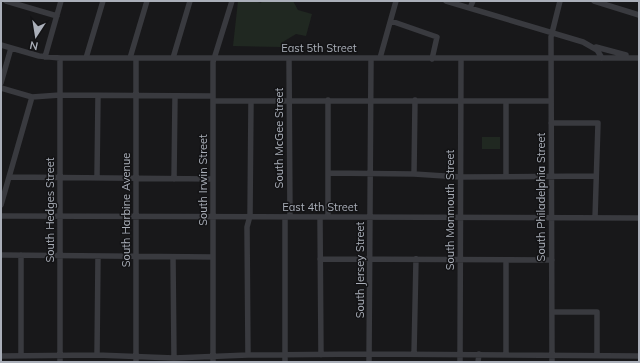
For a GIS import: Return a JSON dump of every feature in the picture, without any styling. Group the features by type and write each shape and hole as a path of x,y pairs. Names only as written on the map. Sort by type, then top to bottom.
{"street":[{"path":"6,1 57,16"},
{"path":"45,57 61,1"},
{"path":"86,58 103,1"},
{"name":"South Harbine Avenue","path":"136,359 136,95 133,58 147,1"},
{"path":"173,58 190,1"},
{"name":"South Irwin Street","path":"213,360 214,58 232,1"},
{"path":"380,58 396,1"},
{"path":"446,1 583,42 593,47 637,58"},
{"path":"470,8 473,1"},
{"name":"South Philadelphia Street","path":"552,362 551,32 560,1"},
{"path":"598,2 639,15"},
{"path":"391,21 437,37 432,59"},
{"name":"East 5th Street","path":"1,45 45,57 60,58 637,58"},
{"path":"593,47 602,58"},
{"path":"590,58 593,47"},
{"path":"1,83 11,48"},
{"name":"South Hedges Street","path":"60,58 60,359"},
{"name":"South McGee Street","path":"285,362 289,58"},
{"name":"South Jersey Street","path":"369,362 370,58"},
{"name":"South Monmouth Street","path":"460,362 461,59"},
{"path":"1,88 32,98 60,95 136,95 251,101 551,101"},
{"path":"97,176 98,96"},
{"path":"174,179 175,96"},
{"path":"1,205 32,98"},
{"path":"328,100 328,217"},
{"path":"414,174 415,100"},
{"path":"248,355 247,226 250,216 251,101"},
{"path":"506,101 506,177"},
{"path":"551,123 598,123 595,218"},
{"path":"328,173 414,174 460,177 596,176"},
{"path":"9,177 97,176 213,179"},
{"name":"East 4th Street","path":"1,216 639,218"},
{"path":"320,217 321,355"},
{"path":"1,255 213,257"},
{"path":"21,255 21,356"},
{"path":"97,355 98,256"},
{"path":"173,257 174,358"},
{"path":"320,259 552,260"},
{"path":"414,354 416,260"},
{"path":"506,260 506,354"},
{"path":"552,312 597,312 597,355"},
{"path":"478,362 479,354"},
{"path":"1,356 60,359 97,355 136,359 174,358 213,360 248,355 552,354 639,356"}],"shaded area":[{"path":"238,1 255,1 261,3 262,1 293,1 298,10 312,14 306,36 296,34 281,43 281,47 233,46"},
{"path":"482,137 500,137 500,149 482,149"}]}
